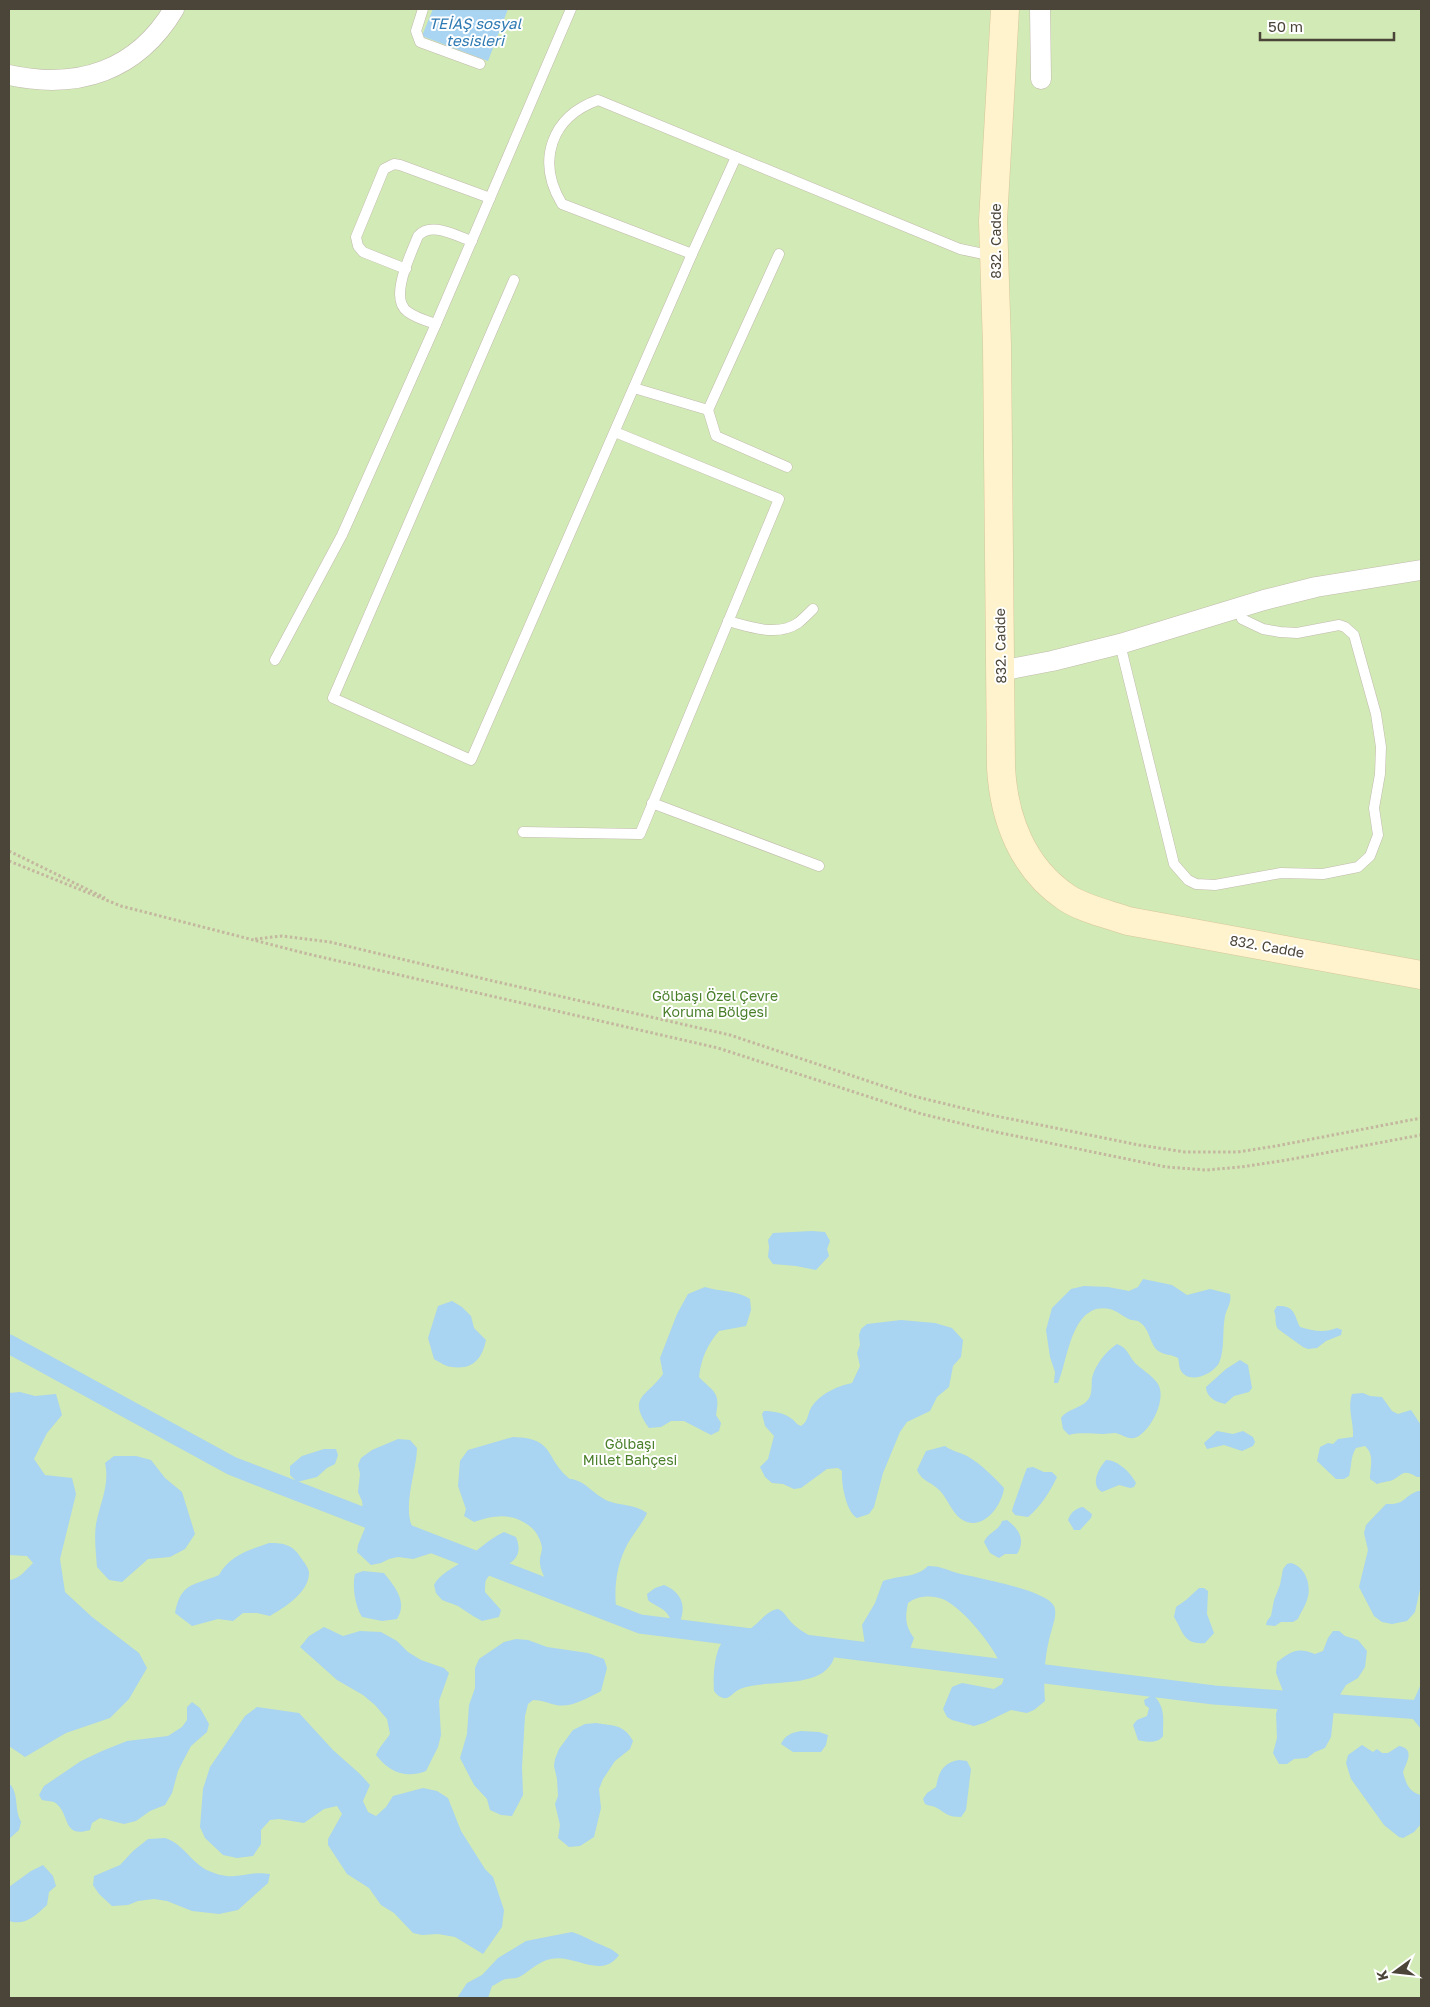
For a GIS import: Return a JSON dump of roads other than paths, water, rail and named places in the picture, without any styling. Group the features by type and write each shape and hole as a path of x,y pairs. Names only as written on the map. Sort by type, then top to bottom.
{"street":[{"path":"9,74 43,79 70,79 91,75 115,67 136,54 154,37 174,9"},
{"name":"832. Cadde","path":"1005,9 993,221 997,345 1001,768 1002,792 1014,835 1027,857 1044,879 1067,898 1098,911 1128,921 1421,974"},
{"path":"1040,9 1041,79"},
{"path":"1000,671 1052,661 1120,644 1264,600 1316,588 1421,570"}],"lane":[{"path":"423,9 416,31 420,42 480,64"},
{"path":"275,660 342,535 436,324 571,9"},
{"path":"692,254 562,204 556,193 549,171 551,148 560,126 587,104 598,100 960,249 994,256"},
{"path":"514,280 333,698 471,760 736,157"},
{"path":"406,270 363,252 357,242 356,237 384,169 394,164 400,165 490,198"},
{"path":"436,324 407,312 402,306 399,292 418,236 424,230 433,229 472,241"},
{"path":"779,254 708,410 716,436 787,467"},
{"path":"634,388 708,410"},
{"path":"523,832 640,834 779,499 615,432"},
{"path":"728,621 767,630 781,630 798,623 813,609"},
{"path":"1120,644 1174,864 1182,875 1196,884 1215,886 1281,873 1322,874 1358,867 1370,856 1378,835 1374,808 1380,774 1381,746 1376,714 1354,635 1345,627 1339,625 1296,632 1263,629 1242,619 1239,609"},
{"path":"652,803 819,866"}],"water":[{"name":"TEİAŞ sosyal tesisleri","path":"433,9 508,9 488,61 422,36"},
{"path":"825,1232 830,1241 827,1249 829,1256 816,1270 773,1264 768,1257 768,1240 773,1233"},
{"path":"1143,1279 1172,1285 1187,1295 1210,1289 1230,1294 1230,1302 1224,1322 1221,1358 1216,1367 1206,1374 1189,1377 1180,1369 1178,1358 1157,1350 1145,1327 1138,1321 1131,1320 1110,1309 1097,1309 1087,1314 1079,1323 1073,1335 1058,1383 1054,1383 1055,1372 1050,1357 1046,1330 1052,1308 1071,1289 1084,1286 1108,1287 1129,1291 1138,1287"},
{"path":"705,1287 739,1294 750,1299 751,1310 746,1326 719,1331 705,1352 701,1364 699,1377 717,1396 716,1415 721,1423 719,1431 711,1435 684,1421 671,1421 661,1427 649,1428 639,1403 645,1393 663,1374 660,1358 677,1314 688,1294"},
{"path":"452,1301 471,1316 474,1328 486,1340 479,1358 466,1367 450,1367 434,1359 428,1338 438,1306"},
{"path":"1277,1306 1291,1309 1300,1327 1318,1331 1328,1331 1337,1328 1342,1330 1341,1335 1326,1341 1317,1348 1308,1349 1303,1347 1278,1329 1274,1311"},
{"path":"901,1320 935,1323 952,1328 963,1340 961,1357 953,1366 949,1387 937,1397 930,1411 907,1422 900,1432 883,1473 874,1507 869,1514 857,1518 853,1515 845,1497 842,1471 838,1468 827,1469 801,1488 794,1489 783,1484 772,1483 765,1477 760,1467 768,1459 774,1436 765,1426 762,1414 764,1411 786,1415 801,1426 806,1421 810,1410 817,1400 840,1386 852,1383 860,1366 857,1353 860,1345 859,1335 861,1329 867,1324"},
{"path":"1117,1344 1126,1350 1135,1363 1158,1384 1160,1398 1156,1414 1147,1428 1134,1438 1128,1438 1115,1433 1069,1435 1063,1429 1061,1418 1089,1399 1092,1378 1098,1363"},
{"path":"1240,1360 1248,1365 1252,1388 1249,1392 1234,1396 1225,1404 1218,1402 1208,1394 1206,1387 1226,1369"},
{"path":"20,1392 35,1396 56,1394 62,1415 47,1433 34,1459 45,1475 72,1478 76,1494 60,1559 65,1592 92,1617 139,1653 147,1668 129,1699 110,1718 66,1733 25,1757 9,1746 9,1580 19,1576 33,1563 27,1556 9,1555 9,1393"},
{"path":"1363,1393 1382,1397 1392,1411 1398,1414 1411,1410 1421,1425 1421,1477 1405,1473 1390,1481 1377,1484 1370,1479 1371,1457 1365,1446 1356,1448 1349,1476 1344,1479 1336,1479 1317,1461 1320,1447 1328,1443 1333,1444 1338,1439 1353,1437 1350,1410 1352,1394"},
{"path":"1217,1431 1233,1434 1243,1431 1253,1437 1255,1442 1253,1446 1242,1451 1224,1445 1207,1449 1204,1443"},
{"path":"513,1437 527,1438 543,1445 556,1464 570,1479 580,1482 608,1501 637,1508 647,1513 621,1558 615,1591 616,1607 610,1609 600,1608 547,1581 540,1565 542,1548 540,1539 534,1530 525,1523 518,1519 504,1516 474,1522 464,1516 466,1509 458,1486 460,1461 468,1450"},
{"path":"398,1439 410,1440 417,1448 410,1493 409,1517 412,1527 418,1535 435,1546 435,1552 413,1559 398,1557 371,1565 357,1552 365,1528 362,1501 358,1492 360,1474 358,1465 361,1458 372,1450"},
{"path":"945,1446 977,1463 1004,1488 999,1502 990,1516 976,1523 961,1519 954,1512 944,1495 919,1474 917,1470 926,1451"},
{"path":"324,1449 336,1449 338,1455 335,1464 317,1477 297,1482 290,1475 290,1466 302,1456"},
{"path":"114,1456 136,1456 151,1460 165,1478 182,1492 195,1534 185,1549 170,1557 148,1559 122,1582 109,1580 97,1567 95,1535 104,1494 106,1479 105,1463"},
{"path":"1106,1460 1115,1462 1127,1471 1136,1483 1134,1487 1130,1488 1119,1485 1102,1492 1098,1489 1096,1477"},
{"path":"1033,1467 1044,1472 1052,1472 1057,1477 1045,1498 1028,1517 1015,1515 1012,1511 1025,1473 1027,1468"},
{"path":"1421,1491 1421,1585 1415,1612 1407,1621 1392,1624 1382,1622 1374,1616 1359,1587 1368,1550 1364,1533 1366,1525 1386,1504 1401,1502"},
{"path":"1083,1507 1092,1514 1091,1518 1080,1530 1074,1530 1068,1520 1069,1517 1078,1508"},
{"path":"1007,1520 1020,1535 1020,1549 1017,1554 1005,1554 999,1558 990,1553 984,1542 1002,1521"},
{"path":"504,1532 516,1537 519,1547 518,1554 514,1560 490,1575 486,1580 485,1592 501,1610 499,1617 482,1621 458,1606 442,1600 436,1593 434,1585 440,1577 488,1541"},
{"path":"269,1543 284,1544 292,1548 306,1565 309,1572 308,1579 301,1593 289,1604 270,1616 257,1613 243,1613 233,1621 218,1619 192,1626 175,1613 181,1596 190,1586 219,1575 223,1568 234,1558"},
{"path":"1291,1563 1301,1568 1308,1583 1309,1589 1306,1603 1298,1619 1293,1622 1281,1622 1275,1626 1266,1625 1271,1616 1283,1569 1287,1564"},
{"path":"928,1566 939,1567 1024,1589 1048,1600 1054,1606 1055,1618 1045,1664 1045,1701 1034,1710 1027,1713 1011,1710 974,1726 947,1717 943,1709 952,1687 962,1683 994,1689 1002,1684 1004,1674 1001,1664 980,1632 953,1605 941,1598 921,1597 908,1603 906,1621 914,1638 910,1649 887,1660 877,1661 870,1655 865,1645 862,1625 875,1603 883,1581 919,1573"},
{"path":"363,1571 384,1573 392,1584 401,1601 400,1613 397,1619 382,1621 362,1617 356,1602 354,1584 355,1574"},
{"path":"664,1585 679,1596 683,1606 679,1624 671,1622 670,1617 665,1611 648,1600 647,1594 655,1588"},
{"path":"1199,1588 1204,1588 1208,1591 1207,1614 1214,1633 1205,1643 1192,1642 1188,1639 1174,1617 1176,1607"},
{"path":"778,1609 797,1628 826,1647 834,1658 828,1668 818,1675 806,1679 751,1686 738,1690 727,1698 719,1696 714,1691 714,1679 716,1656 721,1644 728,1638 750,1629 767,1614"},
{"path":"324,1627 343,1636 360,1631 381,1632 397,1641 408,1652 421,1660 444,1668 449,1673 439,1701 441,1735 438,1747 426,1771 412,1774 398,1772 386,1766 376,1755 390,1734 387,1719 363,1695 337,1680 300,1647 309,1636"},
{"path":"1333,1631 1339,1631 1345,1636 1358,1640 1367,1651 1365,1667 1358,1678 1346,1685 1341,1693 1334,1709 1331,1737 1325,1748 1307,1758 1294,1759 1287,1764 1279,1764 1273,1753 1277,1738 1276,1714 1283,1691 1276,1673 1277,1662 1295,1651 1315,1654 1323,1651"},
{"path":"516,1639 528,1640 547,1647 588,1653 604,1659 607,1668 601,1691 585,1699 562,1706 536,1700 528,1704 525,1716 522,1767 523,1795 512,1816 501,1815 490,1810 487,1799 474,1785 460,1758 467,1734 469,1705 475,1688 475,1668 479,1659 504,1642"},
{"path":"1421,1684 1421,1729 1408,1713"},
{"path":"1153,1695 1162,1709 1163,1736 1155,1741 1138,1740 1133,1725 1137,1720 1147,1716 1149,1708 1145,1705 1144,1700"},
{"path":"192,1702 200,1708 209,1724 207,1732 191,1746 178,1771 172,1793 165,1805 150,1811 136,1821 124,1824 100,1818 92,1823 90,1830 81,1832 70,1828 59,1806 54,1802 42,1800 39,1795 44,1786 81,1761 127,1741 168,1736 182,1727 187,1720 187,1707"},
{"path":"257,1707 299,1713 333,1750 370,1785 363,1801 368,1812 376,1816 386,1807 393,1796 423,1788 437,1791 448,1798 461,1831 485,1869 493,1877 504,1910 502,1927 483,1954 455,1937 413,1933 394,1913 381,1905 369,1888 347,1874 328,1845 328,1839 342,1814 337,1806 324,1809 304,1823 279,1819 270,1820 261,1830 261,1844 253,1856 237,1858 223,1855 205,1838 200,1827 203,1789 210,1767 245,1716"},
{"path":"596,1723 622,1729 630,1735 633,1741 630,1749 615,1761 603,1779 599,1789 601,1808 594,1837 580,1846 569,1847 558,1838 560,1825 555,1804 558,1796 554,1766 555,1759 559,1749 573,1730 585,1724"},
{"path":"801,1731 819,1732 828,1735 826,1745 821,1752 793,1752 781,1744 784,1738"},
{"path":"1362,1745 1373,1752 1377,1749 1382,1753 1388,1753 1399,1746 1407,1750 1408,1760 1403,1772 1409,1787 1421,1795 1421,1824 1414,1832 1403,1838 1384,1825 1351,1779 1346,1763 1348,1755"},
{"path":"959,1760 967,1761 971,1769 966,1810 961,1817 950,1816 936,1807 925,1804 923,1799 927,1793 936,1787 939,1776 945,1766"},
{"path":"9,1785 11,1785 15,1794 21,1822 19,1830 9,1839"},
{"path":"165,1838 172,1841 209,1871 227,1876 270,1874 268,1883 238,1910 219,1914 192,1911 167,1901 154,1899 138,1901 128,1905 112,1906 99,1894 93,1885 94,1876 120,1865 148,1839"},
{"path":"43,1865 53,1876 56,1886 49,1892 47,1905 25,1921 9,1921 9,1887"},
{"path":"572,1932 611,1949 619,1955 612,1962 596,1966 560,1958 547,1960 519,1977 504,1980 492,1986 488,1998 457,1998 467,1983 482,1975 498,1958 526,1941"}],"waterway":[{"path":"9,1344 232,1466 640,1624 759,1639"},
{"path":"804,1644 1214,1695 1421,1710"}],"park label":[{"name":"Gölbaşı Özel Çevre Koruma Bölgesi","path":"715,1004"},
{"name":"Gölbaşı Millet Bahçesi","path":"630,1452"}]}
